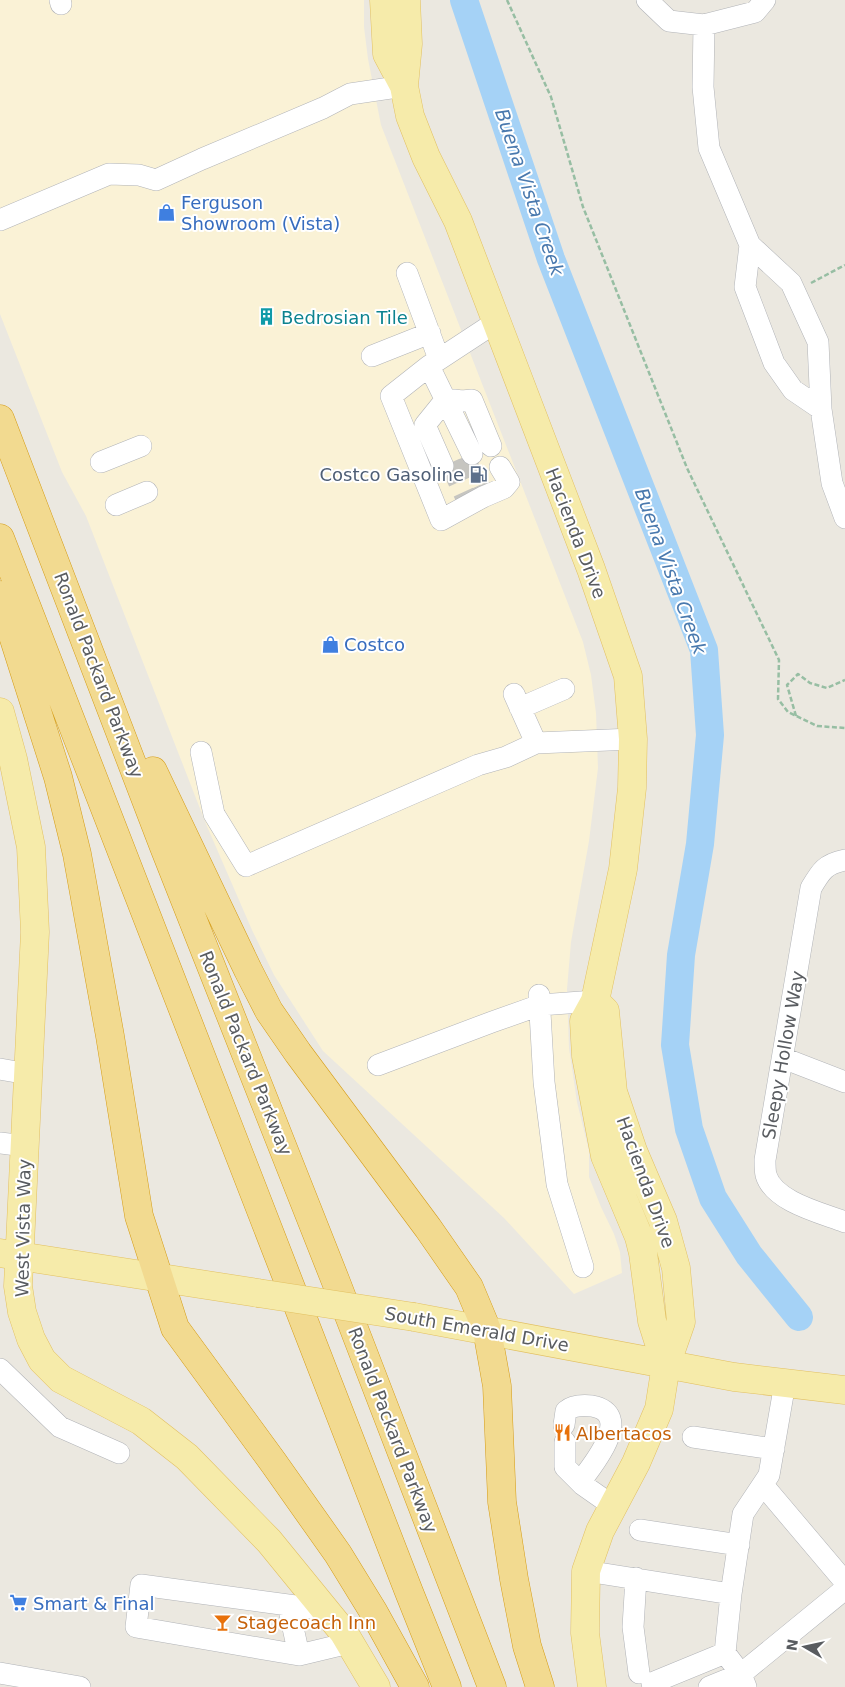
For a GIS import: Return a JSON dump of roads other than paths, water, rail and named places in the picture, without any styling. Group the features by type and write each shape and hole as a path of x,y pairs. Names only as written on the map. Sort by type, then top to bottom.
{"highway":[{"name":"Ronald Packard Parkway","path":"0,419 164,846 336,1282 492,1687"},
{"path":"0,538 447,1687"},
{"path":"67,591 269,1011 469,1287 487,1330 497,1386 502,1502 514,1580 527,1646 540,1687"},
{"path":"0,595 58,777 77,854 140,1216 175,1328 338,1554 373,1610 415,1687"}],"main road":[{"name":"Hacienda Drive","path":"384,0 387,54 404,86 410,116 426,157 458,221 591,570 628,676 633,739 632,788 623,869 595,1001 584,1021 586,1056 605,1156 641,1245 651,1316 666,1364 659,1409 636,1464 600,1531 586,1571 585,1633 592,1687"},
{"name":"Hacienda Drive","path":"404,86 408,44 406,0"},
{"name":"West Vista Way","path":"0,712 14,759 9,782 31,847 35,932 28,1074 12,1144 10,1255 22,1312 32,1338 42,1360 61,1379 141,1421 187,1457 269,1541 350,1643 376,1687"},
{"name":"South Emerald Drive","path":"10,1255 414,1317 734,1377 845,1390"}],"street":[{"path":"647,0 669,21 704,25 755,12 765,0"},
{"path":"704,25 703,87 709,148 750,245 791,283 818,342 821,409 832,483 845,518"},
{"path":"0,220 109,174 139,175 156,180 323,108 350,94 404,86"},
{"path":"750,245 745,287 774,363 793,390 821,409"},
{"path":"407,273 430,333 434,362 445,406 467,456 438,432 445,406"},
{"path":"481,492 441,520 390,396 434,362 496,322"},
{"path":"372,356 430,333"},
{"path":"101,462 141,446"},
{"path":"116,505 148,492"},
{"path":"536,744 517,701 564,689"},
{"path":"201,752 214,814 246,866 478,765 506,757 536,744 633,739"},
{"name":"Sleepy Hollow Way","path":"845,860 831,863 821,871 811,888 765,1160 766,1175 770,1184 788,1200 845,1222"},
{"path":"378,1065 492,1022 540,1000 595,1001"},
{"path":"540,1000 544,1082 557,1184 583,1267"},
{"path":"783,1058 845,1082"},
{"path":"0,1069 28,1074"},
{"path":"0,1370 60,1428 118,1453"},
{"path":"743,1680 725,1652 731,1594 743,1514 769,1475 785,1383"},
{"path":"580,1482 598,1458 611,1431 611,1422 608,1415 593,1406 577,1406 566,1411 564,1433 565,1466 580,1482 613,1506"},
{"path":"692,1437 774,1449"},
{"path":"763,1485 845,1582"},
{"path":"640,1530 739,1545"},
{"path":"586,1571 731,1594"},
{"path":"636,1578 633,1627 646,1680 652,1683 725,1652"},
{"path":"325,1610 141,1585 136,1627 299,1655 350,1643"},
{"path":"709,1687 743,1680 845,1589"},
{"path":"288,1605 299,1655"},
{"path":"0,1673 80,1687"}],"waterway":[{"name":"Buena Vista Creek","path":"464,0 551,259 704,650 710,735 700,844 681,955 675,1045 689,1129 713,1198 749,1255 799,1317"}],"tunnel":[{"path":"464,457 480,492"},
{"path":"450,463 466,498"}],"place":[{"name":"Ferguson Showroom (Vista)","path":"167,212"},
{"name":"Bedrosian Tile","path":"267,317"},
{"name":"Costco Gasoline","path":"478,474"},
{"name":"Costco","path":"330,644"},
{"name":"Albertacos","path":"562,1433"},
{"name":"Smart & Final","path":"19,1603"},
{"name":"Stagecoach Inn","path":"223,1622"}]}
